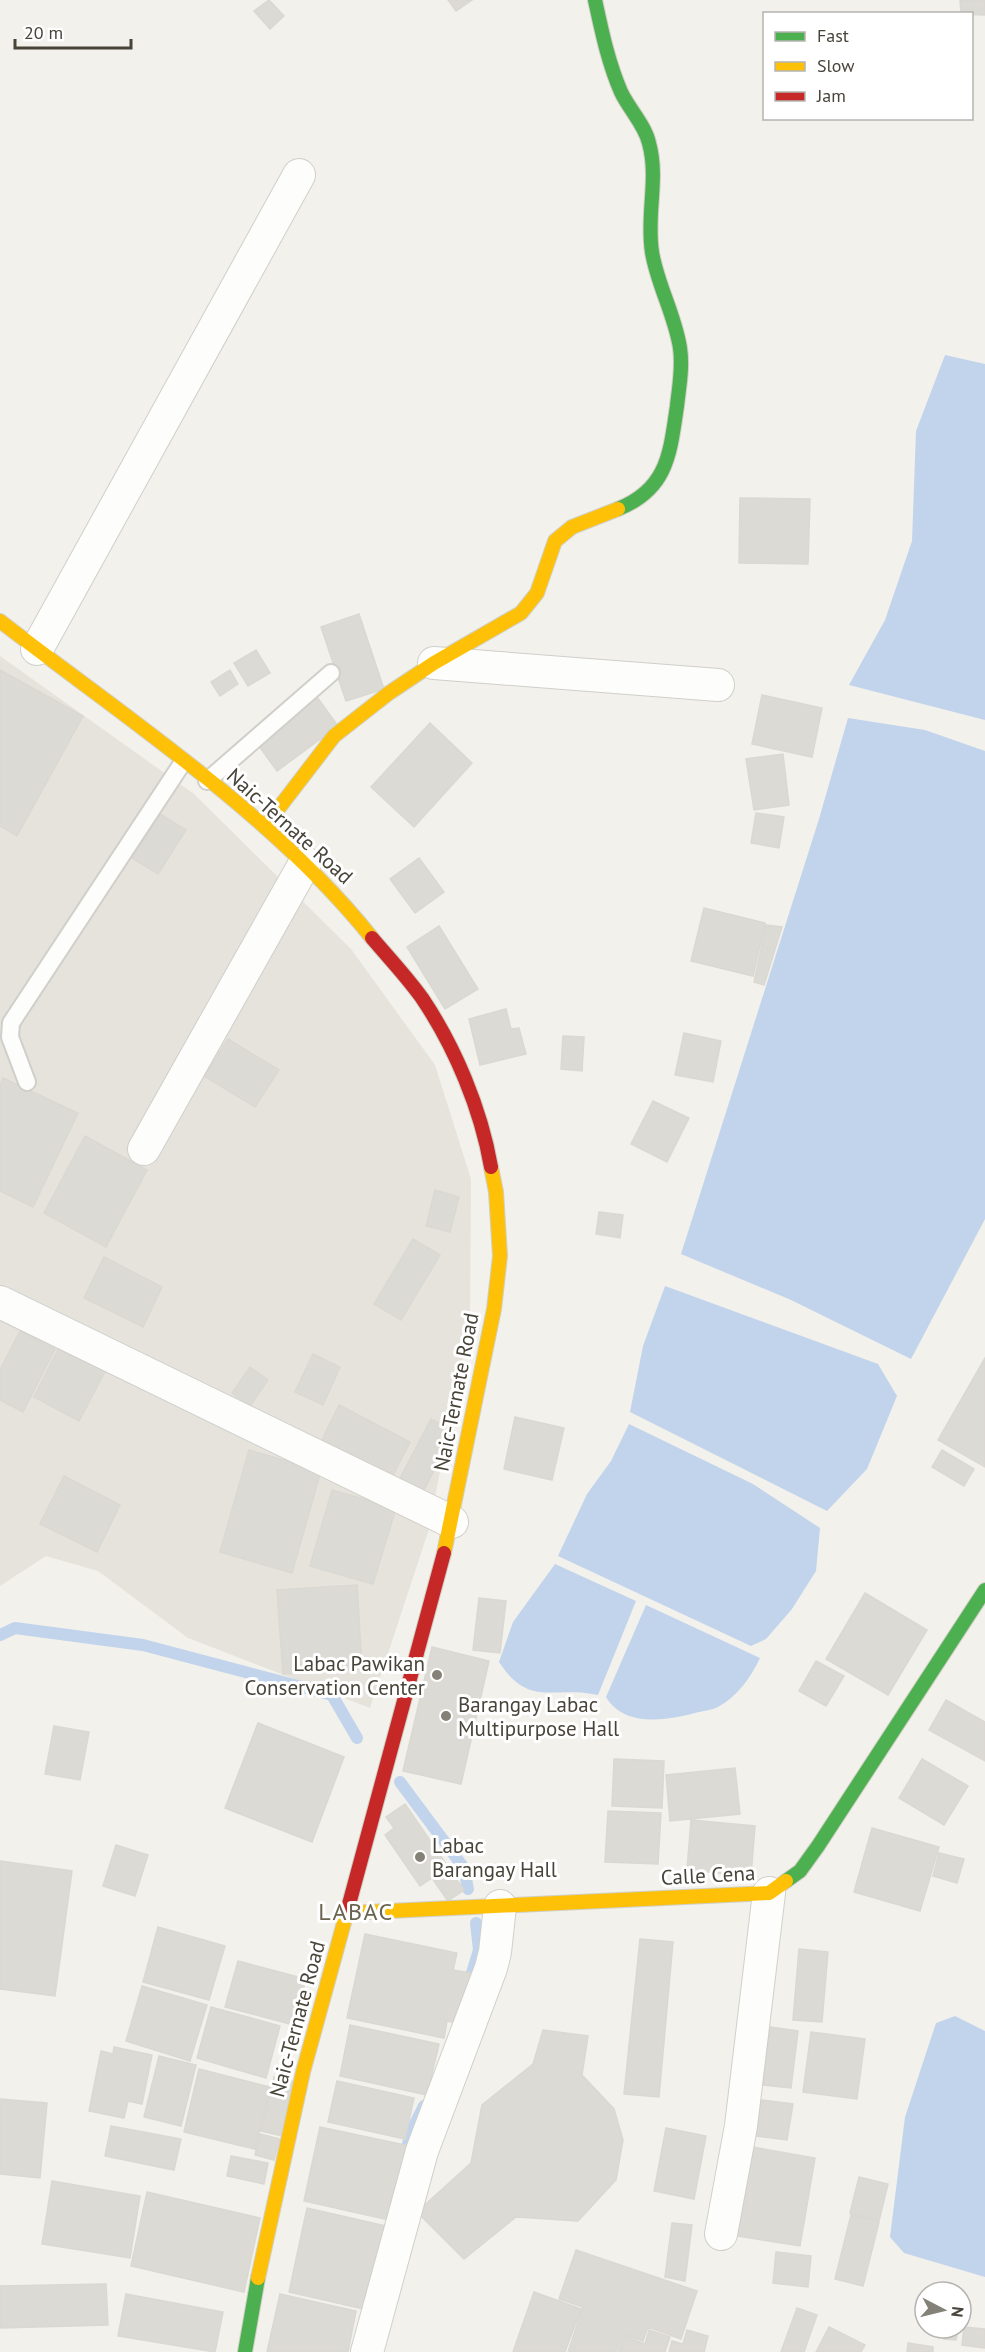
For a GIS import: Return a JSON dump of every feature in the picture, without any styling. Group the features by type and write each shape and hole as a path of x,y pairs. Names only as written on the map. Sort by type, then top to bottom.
{"main road":[{"path":"265,826 334,736 389,693 434,663 521,613 537,593 555,541 572,527 633,503 658,479 669,459 682,368 680,346 652,254 650,224 654,171 651,151 649,141 622,94 608,60 594,0"},
{"name":"Naic-Ternate Road","path":"0,621 265,826 342,899 422,999 460,1068 487,1143 496,1192 499,1267 494,1309 452,1521 303,2072 268,2224 245,2352"},
{"name":"Calle Cena","path":"347,1912 768,1893 800,1871 818,1846 985,1590"}],"street":[{"path":"37,649 299,175"},
{"path":"434,663 718,686"},
{"path":"144,1149 305,862"},
{"path":"0,1302 452,1521"},
{"path":"721,2234 741,2126 768,1893"},
{"path":"367,2352 422,2151 491,1968 500,1906"}],"lane":[{"path":"207,781 331,672"},
{"path":"27,1082 10,1037 12,1023 183,762"}],"shaded area":[{"path":"0,656 194,794 351,949 435,1065 471,1179 470,1321 428,1532 370,1708 188,1638 98,1571 46,1556 0,1586"}],"water":[{"path":"945,355 985,364 985,720 849,685 885,620 912,541 916,431"},
{"path":"848,718 925,730 985,751 985,1219 911,1359 791,1300 681,1254 819,819"},
{"path":"665,1286 878,1364 897,1396 867,1469 827,1511 630,1412 643,1346"},
{"path":"629,1424 753,1484 820,1528 816,1571 792,1609 766,1639 751,1646 558,1556 587,1494 611,1461"},
{"path":"555,1564 636,1601 598,1695 532,1690 521,1686 510,1677 499,1662 513,1622"},
{"path":"646,1605 760,1658 748,1679 725,1703 716,1708 683,1716 646,1719 623,1713 614,1707 606,1697"},
{"path":"955,2016 985,2031 985,2277 904,2253 890,2237 905,2117 936,2023"}],"building":[{"path":"269,0 284,16 270,29 254,11"},
{"path":"448,0 472,0 456,11"},
{"path":"960,0 985,0 985,15 961,12"},
{"path":"740,498 810,499 808,564 739,563"},
{"path":"359,614 384,689 346,701 321,627"},
{"path":"256,650 270,673 248,686 234,663"},
{"path":"0,670 83,716 17,836 0,826"},
{"path":"230,670 238,684 220,696 211,682"},
{"path":"762,695 822,708 812,757 752,744"},
{"path":"317,697 338,726 277,771 256,742"},
{"path":"430,723 472,763 414,827 371,787"},
{"path":"783,754 789,805 754,810 746,759"},
{"path":"756,813 784,817 779,848 751,843"},
{"path":"160,814 186,830 158,874 132,858"},
{"path":"419,858 444,892 415,913 390,879"},
{"path":"704,908 765,923 753,976 691,961"},
{"path":"766,925 782,927 764,985 754,982"},
{"path":"439,926 478,989 445,1009 407,947"},
{"path":"506,1009 511,1029 519,1028 526,1054 480,1065 469,1019"},
{"path":"684,1033 721,1041 713,1082 675,1075"},
{"path":"563,1036 584,1037 582,1071 561,1069"},
{"path":"228,1039 279,1070 255,1107 204,1076"},
{"path":"3,1078 78,1113 33,1207 0,1191 0,1086"},
{"path":"653,1101 689,1118 667,1162 631,1144"},
{"path":"85,1136 147,1170 106,1247 44,1213"},
{"path":"435,1190 459,1197 450,1232 426,1226"},
{"path":"599,1212 623,1215 620,1238 596,1234"},
{"path":"413,1239 440,1255 401,1320 374,1304"},
{"path":"104,1257 162,1287 143,1327 84,1298"},
{"path":"20,1331 55,1349 23,1412 0,1400 0,1370"},
{"path":"63,1340 109,1364 79,1421 34,1397"},
{"path":"313,1354 340,1367 323,1405 295,1392"},
{"path":"985,1358 985,1467 938,1440"},
{"path":"250,1367 268,1380 250,1406 232,1393"},
{"path":"339,1405 410,1442 389,1483 319,1446"},
{"path":"515,1417 564,1428 552,1480 504,1469"},
{"path":"431,1419 454,1431 421,1496 397,1484"},
{"path":"249,1450 321,1471 292,1573 220,1552"},
{"path":"942,1450 974,1469 964,1486 932,1467"},
{"path":"64,1476 120,1505 97,1552 40,1524"},
{"path":"332,1490 396,1508 373,1584 310,1566"},
{"path":"357,1585 362,1669 283,1674 277,1590"},
{"path":"865,1593 927,1630 888,1695 826,1659"},
{"path":"479,1598 506,1601 500,1653 473,1650"},
{"name":"Barangay Labac Multipurpose Hall","path":"432,1647 489,1661 461,1784 403,1771"},
{"path":"816,1661 844,1676 826,1706 799,1691"},
{"path":"946,1700 985,1722 985,1761 929,1730"},
{"path":"258,1723 344,1757 312,1842 225,1808"},
{"path":"54,1726 89,1732 80,1780 45,1774"},
{"path":"614,1759 664,1761 662,1808 612,1806"},
{"path":"922,1759 968,1786 944,1825 899,1798"},
{"path":"735,1768 740,1814 670,1821 666,1775"},
{"name":"Labac Barangay Hall","path":"405,1804 464,1890 448,1901 432,1878 420,1886 385,1835 394,1828 386,1817"},
{"path":"608,1811 661,1813 658,1864 605,1862"},
{"path":"691,1820 755,1826 751,1876 687,1870"},
{"path":"872,1828 939,1847 920,1911 854,1892"},
{"path":"116,1845 148,1855 135,1896 103,1886"},
{"path":"939,1853 964,1859 957,1883 933,1876"},
{"path":"0,1861 72,1871 55,1996 0,1989"},
{"path":"158,1927 225,1946 209,2000 143,1982"},
{"path":"365,1934 457,1953 453,1970 472,1973 461,2024 447,2021 444,2038 347,2018"},
{"path":"640,1939 673,1942 659,2097 624,2094"},
{"path":"799,1949 828,1952 822,2022 793,2020"},
{"path":"238,1961 306,1979 294,2025 225,2007"},
{"path":"142,1986 207,2005 190,2061 126,2041"},
{"path":"211,2007 280,2026 266,2078 197,2058"},
{"path":"350,2025 439,2044 427,2095 340,2076"},
{"path":"770,2027 798,2031 791,2088 763,2085"},
{"path":"543,2030 588,2036 582,2075 614,2109 623,2140 616,2180 578,2221 516,2217 464,2259 417,2212 471,2163 482,2105 533,2064"},
{"path":"811,2032 865,2039 857,2099 803,2092"},
{"path":"114,2047 152,2055 142,2104 128,2101 124,2118 89,2111 101,2051 113,2054"},
{"path":"159,2056 196,2065 181,2126 144,2117"},
{"path":"199,2069 270,2087 255,2149 184,2132"},
{"path":"274,2077 296,2082 283,2136 261,2131"},
{"path":"337,2081 414,2098 405,2139 328,2122"},
{"path":"0,2099 47,2103 40,2178 0,2174"},
{"path":"761,2100 793,2104 787,2140 756,2136"},
{"path":"111,2126 181,2139 174,2170 105,2156"},
{"path":"320,2127 410,2146 394,2221 304,2201"},
{"path":"666,2128 706,2136 694,2199 654,2191"},
{"path":"260,2134 280,2139 274,2160 255,2155"},
{"path":"752,2147 815,2158 800,2246 737,2236"},
{"path":"231,2156 268,2163 264,2184 227,2176"},
{"path":"859,2177 888,2184 879,2221 850,2213"},
{"path":"52,2181 140,2196 130,2258 42,2244"},
{"path":"147,2192 260,2218 244,2292 131,2266"},
{"path":"307,2208 386,2226 368,2310 289,2292"},
{"path":"851,2215 879,2222 863,2286 835,2279"},
{"path":"672,2223 692,2225 685,2281 665,2277"},
{"path":"576,2250 697,2291 681,2339 648,2327 643,2341 622,2334 616,2352 568,2352 583,2307 559,2299"},
{"path":"776,2252 811,2256 808,2287 773,2283"},
{"path":"106,2284 108,2325 0,2328 0,2286"},
{"path":"534,2292 581,2309 565,2352 513,2352"},
{"path":"126,2294 223,2312 215,2352 118,2336"},
{"path":"280,2294 356,2311 348,2352 267,2352"},
{"path":"797,2308 817,2315 804,2352 781,2352"},
{"path":"829,2327 865,2345 861,2352 816,2352"},
{"path":"973,2328 985,2329 985,2348 962,2345 963,2340 973,2340"},
{"path":"649,2330 670,2337 665,2352 618,2352 623,2336 645,2344"},
{"path":"687,2330 708,2336 704,2352 669,2352 672,2341 683,2344"},
{"path":"908,2343 933,2347 933,2352 907,2352"}],"waterway":[{"path":"0,1635 15,1628 143,1645 332,1695 357,1738"},
{"path":"400,1782 464,1868 468,1889"},
{"path":"467,1989 479,1950 476,1923"},
{"path":"405,2160 410,2134 424,2106"}],"traffic: fast":[{"path":"595,0 616,81 649,143 653,170 650,224 652,252 678,336 681,355 675,423 664,468 647,491 635,501 618,509"},
{"path":"786,1881 800,1871 818,1846 985,1590"},
{"path":"245,2352 258,2278"}],"traffic: slow":[{"path":"265,826 334,736 389,693 434,663 521,613 537,593 555,541 572,527 618,509"},
{"path":"0,621 147,731 244,809 333,893 372,938"},
{"path":"444,1553 494,1309 500,1256 496,1192 491,1167"},
{"path":"347,1913 769,1893 786,1881"},
{"path":"258,2278 303,2072 348,1908"}],"traffic: jam":[{"path":"372,938 422,998 456,1058 481,1123 491,1167"},
{"path":"348,1908 444,1553"}],"place":[{"name":"Labac Pawikan Conservation Center","path":"437,1675"},
{"name":"Barangay Labac Multipurpose Hall","path":"446,1716"},
{"name":"Labac Barangay Hall","path":"420,1857"}],"district":[{"name":"LABAC","path":"356,1911"}]}
